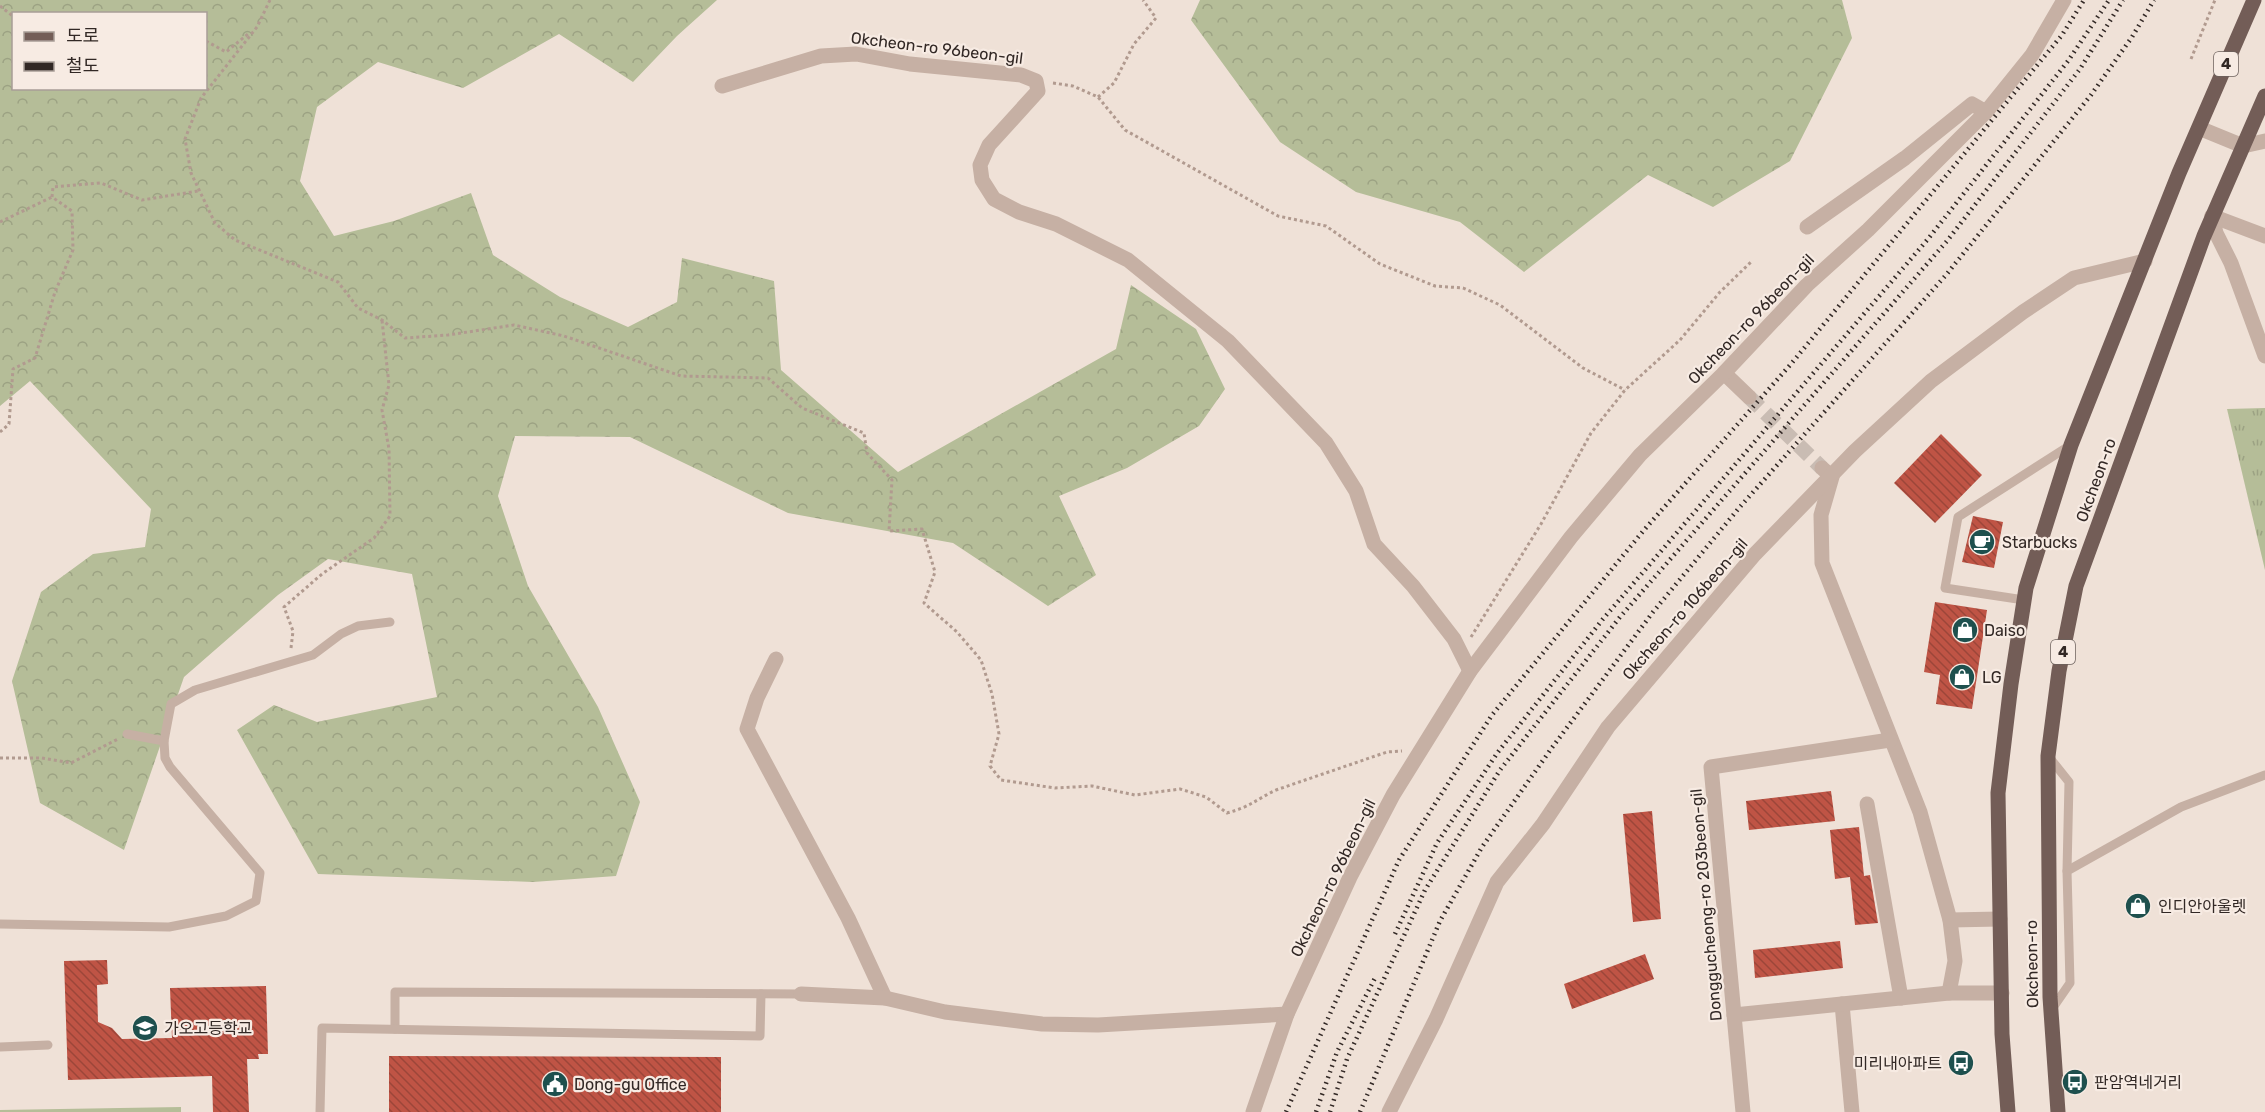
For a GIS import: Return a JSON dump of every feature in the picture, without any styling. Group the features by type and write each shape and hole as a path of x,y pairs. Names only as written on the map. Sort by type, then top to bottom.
{"main road":[{"name":"Okcheon-ro","path":"2008,1112 2002,993 1998,794 2024,600 2071,445 2199,128 2254,0"},
{"name":"Okcheon-ro","path":"2058,1112 2051,1011 2048,756 2059,671 2076,586 2212,216 2265,96"}],"street":[{"name":"Okcheon-ro 96beon-gil","path":"1252,1112 1287,1014 1350,877 1393,795 1470,671 1571,537 1640,454 1725,373 1807,285 1907,192 1986,112 2032,55 2064,0"},
{"name":"Okcheon-ro 96beon-gil","path":"723,86 821,56 856,54 910,64 1021,75 1036,81 1038,91 1032,101 989,145 980,165 982,180 994,199 1019,212 1056,224 1128,260 1228,341 1326,443 1356,491 1374,544 1413,586 1454,639 1470,671"},
{"path":"1807,227 1905,158 1961,111 1972,104 1986,112"},
{"path":"2199,128 2243,146 2265,141"},
{"path":"2212,216 2265,236"},
{"path":"2212,216 2216,233 2231,263 2265,356"},
{"name":"Okcheon-ro 106beon-gil","path":"1389,1112 1436,1019 1497,882 1543,824 1572,778 1623,709 1827,472 1855,451 1931,381 2023,312 2074,278 2145,261"},
{"path":"1725,373 1749,397"},
{"path":"1827,472 1821,515 1822,562 1920,812 1950,920 1955,961 1948,993"},
{"path":"776,659 757,698 747,729 848,918 885,998"},
{"name":"Donggucheong-ro 203beon-gil","path":"1743,1112 1711,767 1890,740"},
{"path":"1867,804 1901,998"},
{"path":"1950,920 2000,919"},
{"name":"Okcheon-ro","path":"1734,1015 1948,993 2002,993"},
{"path":"801,994 885,998 945,1012 1042,1024 1098,1025 1287,1014"},
{"path":"1842,1004 1852,1112"}],"lane":[{"path":"2024,600 1945,588 1958,517 2071,445"},
{"path":"0,924 169,927 226,916 256,901 260,873 170,767 165,758 164,741 171,704 195,690 290,664 313,655 341,634 358,626 390,622"},
{"path":"127,734 164,741"},
{"path":"2048,756 2069,782 2067,871 2070,983 2051,1011"},
{"path":"2067,871 2181,807 2265,775"},
{"path":"395,1029 395,992 801,994"},
{"path":"320,1112 322,1028 760,1036 761,994"},
{"path":"0,1047 48,1045"}],"path":[{"path":"270,0 257,27 201,98 185,139 191,173 215,223 235,240 338,282 358,308 382,320 405,338 448,335 514,325 564,336 681,376 768,378 802,408 864,433 867,453 892,480 889,531 922,529 934,572 924,603 957,632 981,660 992,694 999,734 990,766 1001,780 1055,788 1092,786 1135,795 1180,789 1206,797 1227,813 1250,807 1276,790 1387,752 1422,748"},
{"path":"1098,97 1114,83 1134,44 1156,18 1143,0"},
{"path":"2191,59 2215,0"},
{"path":"0,6 12,15"},
{"path":"207,42 226,52 257,27"},
{"path":"1036,81 1073,86 1098,97 1125,130 1210,177 1240,197 1278,216 1326,226 1380,264 1397,272 1434,286 1463,288 1500,304 1582,368 1624,390"},
{"path":"52,197 53,187 101,183 142,200 198,191"},
{"path":"0,222 15,217 52,197"},
{"path":"0,432 9,424 13,369 35,358 55,292 73,250 72,211 52,197"},
{"path":"1468,641 1541,524 1590,433 1624,390 1680,340 1720,292 1751,262"},
{"path":"290,664 293,631 284,607 322,574 374,538 390,516 389,449 382,410 388,385 382,320"},
{"path":"0,758 42,758 71,763 127,734"}],"green space":[{"path":"0,0 717,0 677,36 633,82 559,34 463,88 378,62 317,107 300,181 334,236 394,221 471,193 493,255 560,297 628,327 677,302 682,258 774,281 781,370 898,472 1116,349 1131,285 1196,329 1225,389 1199,426 1127,468 1059,496 1096,575 1048,606 953,543 788,513 630,437 515,436 498,496 528,586 598,707 640,802 616,876 533,882 318,874 237,730 274,705 317,722 437,697 412,574 328,559 278,595 184,677 124,850 40,803 12,681 41,592 93,554 145,547 151,509 30,381 0,406"},
{"path":"1200,0 1842,0 1852,38 1790,161 1713,207 1648,175 1524,272 1460,222 1356,192 1280,142 1191,20"},
{"path":"2265,408 2265,570 2227,409"},
{"path":"181,1107 181,1112 0,1112 0,1110"}],"building":[{"path":"1941,434 1982,475 1935,523 1894,483"},
{"name":"Starbucks","path":"1973,516 2003,522 1994,568 1962,562"},
{"path":"1935,602 1987,610 1972,709 1936,704 1940,675 1924,672"},
{"path":"1831,791 1835,821 1749,830 1746,801"},
{"path":"1652,811 1661,919 1633,922 1623,814"},
{"path":"1859,827 1864,876 1870,875 1878,923 1855,925 1850,877 1835,879 1830,830"},
{"path":"1840,941 1843,968 1755,978 1753,950"},
{"path":"1645,954 1654,979 1572,1009 1564,984"},
{"path":"107,960 108,984 97,985 98,1022 112,1028 122,1039 172,1038 170,988 266,986 268,1054 258,1054 259,1059 247,1059 249,1112 213,1112 212,1076 68,1080 64,961"},
{"name":"Dong-gu Office","path":"389,1056 721,1057 721,1112 389,1112"}],"tunnel":[{"path":"1749,397 1822,468"}],"railway":[{"path":"1286,1112 1399,860 1492,715 1644,530 1791,364 2062,35 2084,0"},
{"path":"1395,934 1437,843 1498,752 1603,619 1928,239 2068,61 2109,0"},
{"path":"1330,1112 1347,1059 1425,890 1500,770 1620,617 1947,241 2080,69 2123,0"},
{"path":"1360,1112 1440,921 1482,847 1551,749 1653,612 1739,508 1946,275 2091,95 2132,37 2154,0"},
{"path":"1316,1112 1337,1052 1375,978"}],"place":[{"name":"Starbucks","path":"1982,542"},
{"name":"Daiso","path":"1965,630"},
{"name":"LG","path":"1962,677"},
{"name":"인디안아울렛","path":"2138,906"},
{"name":"가오고등학교","path":"145,1028"},
{"name":"미리내아파트","path":"1961,1063"},
{"name":"판암역네거리","path":"2075,1082"},
{"name":"Dong-gu Office","path":"555,1084"}]}
